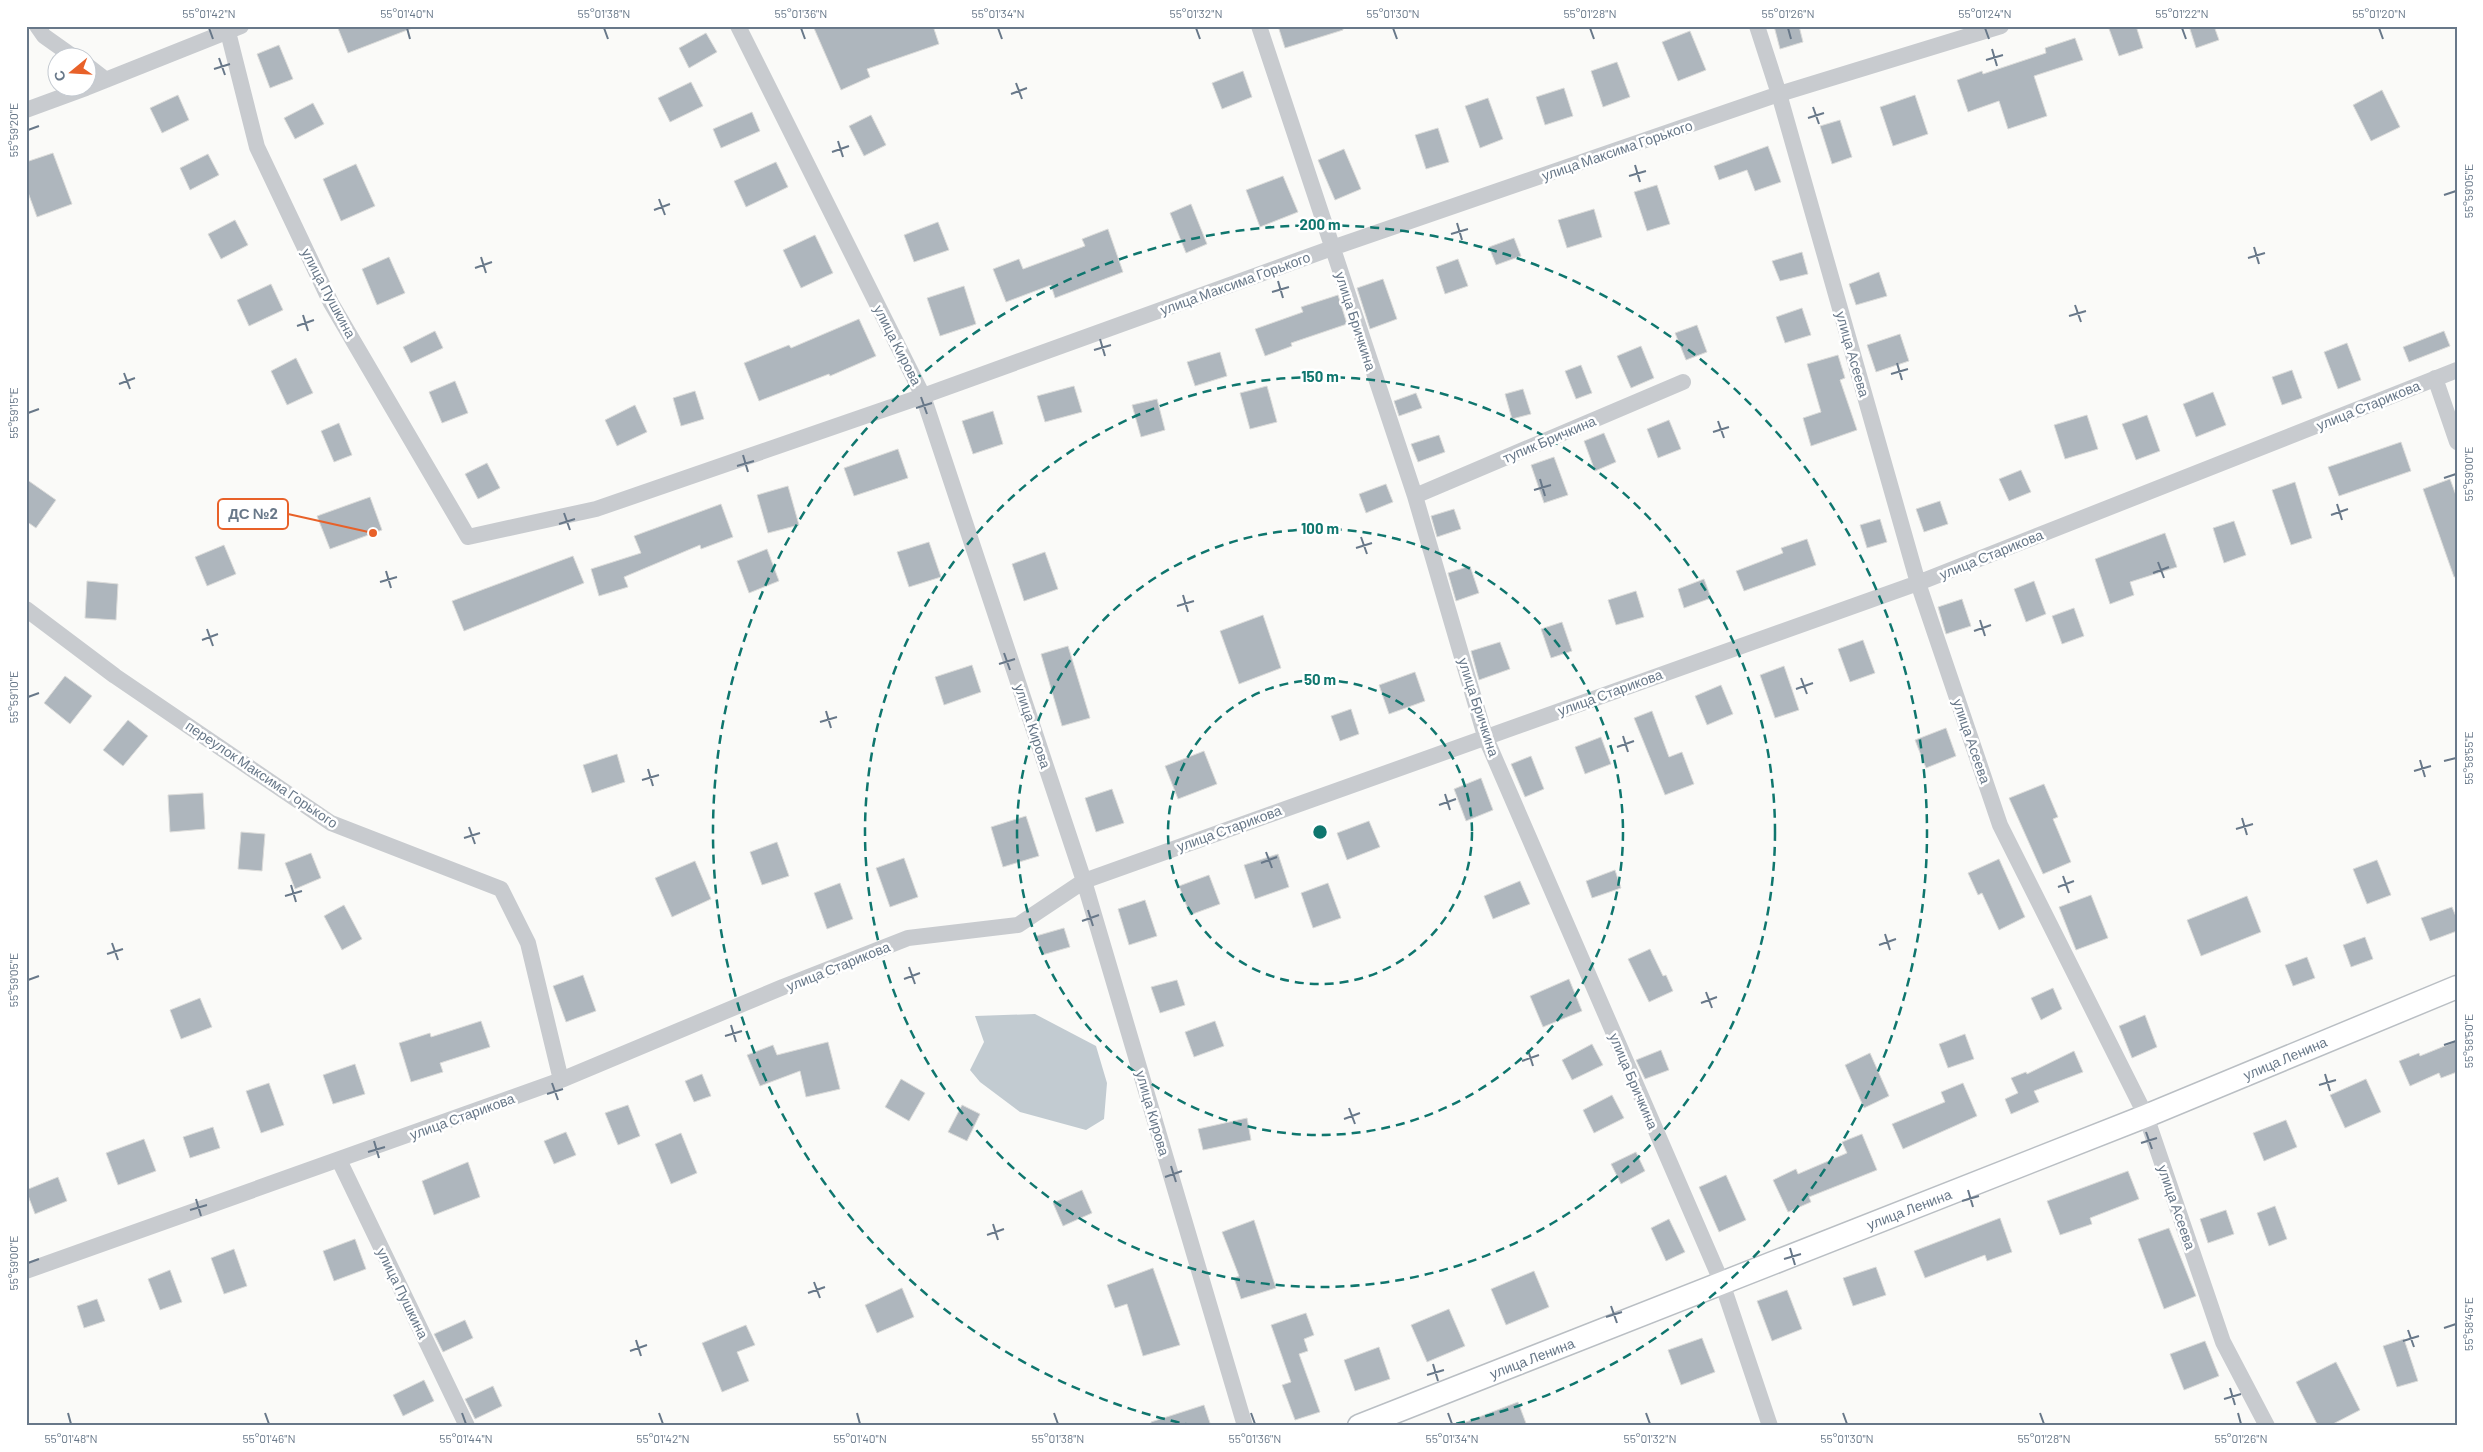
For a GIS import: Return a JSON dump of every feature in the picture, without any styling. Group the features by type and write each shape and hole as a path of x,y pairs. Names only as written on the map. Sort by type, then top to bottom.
{"street":[{"path":"37,26 44,36 61,48"},
{"name":"улица Кирова","path":"738,26 923,396 1084,880 1244,1426"},
{"name":"улица Бричкина","path":"1258,26 1415,496 1485,736 1722,1283 1770,1426"},
{"name":"улица Асеева","path":"1757,26 1779,94 1918,583 2000,825 2146,1116 2224,1342 2267,1426"},
{"name":"улица Максима Горького","path":"468,537 596,508 923,396 1332,248 1779,94 2001,26"},
{"path":"98,83 234,29"},
{"name":"улица Пушкина","path":"234,29 257,147 331,302 468,537"},
{"path":"98,74 106,80"},
{"path":"26,110 58,98"},
{"name":"улица Старикова","path":"26,1271 561,1080 783,987 908,938 1018,925 1084,880 1918,583 2457,370"},
{"path":"2436,378 2457,442"},
{"name":"тупик Бричкина","path":"1415,496 1683,382"},
{"name":"переулок Максима Горького","path":"26,609 115,676 331,823 501,889 528,943 561,1080"},
{"name":"улица Ленина","path":"1359,1426 2146,1116 2457,987"},
{"name":"улица Пушкина","path":"339,1160 467,1426"}],"shaded area":[{"path":"1035,1014 1096,1046 1107,1083 1104,1119 1086,1130 1020,1112 980,1082 970,1070 984,1042 975,1016"}],"building":[{"path":"337,26 414,26 415,27 348,53"},
{"path":"813,26 933,26 939,44 867,69 870,77 841,90"},
{"path":"1278,26 1343,26 1343,30 1285,48"},
{"path":"1774,26 1799,26 1803,42 1780,49"},
{"path":"2108,26 2136,26 2143,48 2119,56"},
{"path":"2189,26 2214,26 2219,40 2196,48"},
{"path":"1690,31 1706,70 1678,81 1662,42"},
{"path":"706,33 717,52 689,68 679,48"},
{"path":"2075,38 2083,60 2034,76 2047,116 2008,129 1999,101 1968,112 1957,80 1982,71 1983,74 2046,53 2045,48"},
{"path":"279,45 293,79 270,88 257,54"},
{"path":"1617,62 1630,97 1603,107 1591,71"},
{"path":"1243,71 1252,97 1222,109 1212,83"},
{"path":"691,82 703,106 670,122 658,98"},
{"path":"1564,88 1573,116 1545,125 1536,97"},
{"path":"2382,90 2400,127 2371,141 2353,105"},
{"path":"178,95 189,120 162,133 150,108"},
{"path":"1915,95 1928,134 1893,146 1880,107"},
{"path":"1488,98 1503,139 1480,148 1465,106"},
{"path":"313,103 324,124 295,139 284,118"},
{"path":"752,112 760,131 721,148 713,129"},
{"path":"871,115 886,145 864,156 849,126"},
{"path":"1840,120 1852,157 1832,164 1820,126"},
{"path":"1438,128 1449,162 1426,169 1415,135"},
{"path":"1768,146 1781,182 1755,191 1747,170 1719,180 1714,166"},
{"path":"1344,149 1361,189 1335,200 1318,160"},
{"path":"53,153 72,204 37,217 26,187 26,162"},
{"path":"208,154 219,175 190,190 180,168"},
{"path":"776,162 788,187 746,207 734,181"},
{"path":"356,164 375,206 341,221 323,179"},
{"path":"1283,176 1298,212 1260,227 1246,190"},
{"path":"1657,185 1670,224 1647,231 1634,192"},
{"path":"1191,204 1207,244 1186,253 1170,213"},
{"path":"1594,209 1602,237 1567,248 1558,220"},
{"path":"235,220 248,245 221,259 208,234"},
{"path":"938,222 949,250 914,262 904,235"},
{"path":"1108,229 1123,272 1055,298 1051,285 1006,302 993,269 1019,259 1023,269 1085,246 1082,239"},
{"path":"815,235 833,273 801,288 783,250"},
{"path":"1514,238 1521,256 1496,265 1489,247"},
{"path":"1802,252 1808,274 1780,281 1772,261"},
{"path":"389,257 405,293 377,305 362,269"},
{"path":"1458,259 1468,286 1445,294 1436,267"},
{"path":"1879,272 1887,296 1856,305 1849,284"},
{"path":"1383,279 1397,319 1370,329 1357,288"},
{"path":"271,284 283,310 249,326 237,300"},
{"path":"964,286 976,324 940,336 927,298"},
{"path":"1338,295 1347,324 1291,343 1292,346 1265,356 1255,329 1303,312 1301,307"},
{"path":"1802,308 1811,335 1785,343 1776,317"},
{"path":"859,319 876,356 830,376 829,374 759,401 744,363 789,345 791,348"},
{"path":"1697,325 1707,352 1686,360 1675,333"},
{"path":"435,331 443,348 411,363 403,347"},
{"path":"2444,331 2450,346 2409,362 2403,347"},
{"path":"1900,334 1909,361 1876,372 1867,345"},
{"path":"2347,343 2361,380 2338,389 2324,352"},
{"path":"1641,346 1654,378 1631,388 1617,356"},
{"path":"1220,352 1227,376 1195,386 1187,362"},
{"path":"1838,355 1845,378 1840,380 1857,430 1811,446 1803,418 1821,412 1807,364"},
{"path":"296,358 313,393 287,405 271,371"},
{"path":"1581,365 1592,393 1576,399 1565,371"},
{"path":"2292,370 2302,398 2282,405 2272,377"},
{"path":"455,381 468,413 442,423 429,392"},
{"path":"1074,386 1082,412 1045,422 1037,396"},
{"path":"1267,386 1277,422 1250,429 1240,393"},
{"path":"1523,389 1531,414 1512,419 1505,394"},
{"path":"695,391 704,419 681,426 673,398"},
{"path":"2213,392 2226,425 2196,437 2183,404"},
{"path":"1416,393 1422,408 1399,416 1394,401"},
{"path":"1157,399 1165,430 1141,437 1132,405"},
{"path":"635,405 647,432 617,446 605,420"},
{"path":"993,411 1003,444 973,454 962,421"},
{"path":"2087,415 2098,449 2065,459 2054,425"},
{"path":"2147,415 2160,451 2136,460 2122,424"},
{"path":"1669,420 1681,449 1658,458 1647,429"},
{"path":"339,423 352,455 334,462 321,431"},
{"path":"1604,433 1616,462 1595,471 1584,441"},
{"path":"1439,435 1445,452 1418,462 1411,444"},
{"path":"2401,442 2411,471 2339,496 2328,467"},
{"path":"898,449 908,478 854,496 844,468"},
{"path":"1554,457 1568,495 1544,503 1531,465"},
{"path":"487,463 500,488 478,499 465,474"},
{"path":"2021,470 2031,492 2009,501 1999,479"},
{"path":"26,479 56,500 36,528 26,521"},
{"path":"2450,479 2457,498 2457,577 2454,577 2423,489"},
{"path":"2295,482 2312,538 2291,545 2272,490"},
{"path":"1386,484 1393,502 1366,513 1359,494"},
{"path":"788,486 799,525 768,533 757,495"},
{"path":"370,497 382,530 330,549 317,516"},
{"path":"1940,501 1948,524 1924,532 1916,509"},
{"path":"721,504 733,537 701,549 700,545 624,577 628,587 599,596 591,569 641,553 634,536"},
{"path":"1454,509 1461,529 1437,537 1431,516"},
{"path":"1880,519 1887,542 1867,548 1860,525"},
{"path":"2234,521 2246,555 2224,563 2213,528"},
{"path":"2165,533 2177,567 2130,582 2134,595 2110,604 2095,559"},
{"path":"1807,539 1816,565 1744,591 1736,571 1783,553 1781,548"},
{"path":"929,542 941,577 909,587 897,552"},
{"path":"224,545 236,574 207,586 195,557"},
{"path":"767,549 779,581 749,593 737,561"},
{"path":"1045,552 1058,589 1024,601 1012,564"},
{"path":"573,556 584,583 464,631 452,601"},
{"path":"1470,566 1479,593 1456,601 1448,573"},
{"path":"1704,579 1711,598 1684,608 1678,589"},
{"path":"87,581 118,584 116,620 85,618"},
{"path":"2034,581 2046,614 2026,622 2014,589"},
{"path":"1636,591 1644,617 1616,625 1608,600"},
{"path":"1962,599 1971,626 1946,634 1938,607"},
{"path":"2074,608 2084,636 2062,644 2052,616"},
{"path":"1263,615 1281,668 1239,684 1220,631"},
{"path":"1562,622 1572,651 1551,658 1541,629"},
{"path":"1863,640 1875,673 1850,682 1838,649"},
{"path":"1500,642 1510,669 1479,680 1471,651"},
{"path":"1068,646 1090,718 1062,726 1041,654"},
{"path":"972,665 981,692 944,705 935,677"},
{"path":"1784,666 1799,710 1775,718 1760,675"},
{"path":"1415,672 1425,701 1389,714 1379,685"},
{"path":"65,676 92,696 70,724 44,703"},
{"path":"1721,685 1733,714 1707,725 1695,696"},
{"path":"1351,709 1359,734 1340,741 1331,716"},
{"path":"1652,711 1669,757 1682,752 1694,784 1665,795 1634,718"},
{"path":"128,720 148,736 123,766 103,750"},
{"path":"1946,728 1956,756 1926,768 1915,740"},
{"path":"1601,737 1611,764 1585,774 1575,747"},
{"path":"1204,751 1217,784 1178,799 1165,766"},
{"path":"617,754 625,782 592,793 583,765"},
{"path":"1531,756 1544,789 1525,797 1511,764"},
{"path":"1481,778 1493,810 1466,821 1454,789"},
{"path":"2044,784 2058,817 2053,819 2071,862 2043,874 2009,798"},
{"path":"1112,789 1124,823 1096,832 1085,798"},
{"path":"203,793 205,829 170,832 168,795"},
{"path":"1026,816 1039,856 1003,867 991,827"},
{"path":"1369,821 1380,847 1347,860 1337,833"},
{"path":"241,832 265,834 262,871 238,869"},
{"path":"777,842 789,876 762,885 750,852"},
{"path":"311,853 321,878 295,889 285,863"},
{"path":"1278,854 1289,887 1255,899 1244,865"},
{"path":"904,858 918,897 890,907 876,868"},
{"path":"1999,859 2025,917 1999,930 1982,893 1978,895 1968,873"},
{"path":"2377,860 2391,895 2367,904 2353,869"},
{"path":"695,861 711,899 672,917 655,878"},
{"path":"1615,870 1621,888 1592,898 1586,881"},
{"path":"1209,875 1220,904 1190,915 1179,886"},
{"path":"1520,881 1530,904 1493,919 1484,896"},
{"path":"840,883 853,919 827,929 814,893"},
{"path":"1328,883 1341,918 1313,928 1301,893"},
{"path":"2091,895 2108,938 2076,950 2059,907"},
{"path":"2247,896 2261,932 2201,956 2187,920"},
{"path":"1145,900 1157,936 1129,945 1118,909"},
{"path":"344,905 362,939 342,950 324,916"},
{"path":"2452,907 2457,919 2457,931 2430,941 2421,918"},
{"path":"1064,928 1070,947 1042,955 1036,936"},
{"path":"2365,937 2373,959 2351,967 2343,945"},
{"path":"1650,949 1663,976 1666,975 1673,991 1649,1002 1628,959"},
{"path":"2307,957 2315,978 2293,986 2285,965"},
{"path":"583,975 596,1011 566,1022 553,986"},
{"path":"1569,979 1582,1011 1543,1027 1530,996"},
{"path":"1177,980 1185,1005 1160,1013 1151,987"},
{"path":"2053,988 2062,1009 2041,1020 2031,998"},
{"path":"200,998 212,1027 181,1039 170,1010"},
{"path":"2145,1015 2157,1047 2132,1058 2119,1026"},
{"path":"481,1021 490,1047 440,1063 443,1072 411,1082 399,1043 430,1033 431,1037"},
{"path":"1215,1021 1224,1046 1194,1057 1185,1032"},
{"path":"1965,1034 1974,1059 1948,1068 1939,1044"},
{"path":"2457,1041 2457,1072 2441,1078 2439,1073 2410,1086 2399,1061 2419,1053 2420,1056"},
{"path":"828,1042 840,1089 806,1097 800,1071 760,1086 747,1055 773,1045 777,1055"},
{"path":"1592,1044 1603,1065 1572,1080 1562,1060"},
{"path":"1661,1050 1669,1070 1645,1079 1636,1060"},
{"path":"2074,1051 2083,1072 2034,1091 2039,1102 2011,1114 2005,1099 2018,1093 2011,1078 2026,1072 2027,1074"},
{"path":"1870,1053 1889,1096 1864,1108 1845,1065"},
{"path":"355,1064 365,1094 333,1104 323,1075"},
{"path":"702,1074 711,1096 694,1102 685,1081"},
{"path":"901,1079 925,1093 909,1121 885,1107"},
{"path":"2366,1079 2381,1112 2345,1128 2330,1095"},
{"path":"269,1083 284,1125 261,1133 246,1091"},
{"path":"1963,1083 1977,1116 1903,1149 1892,1124 1945,1102 1941,1092"},
{"path":"1612,1095 1624,1118 1594,1133 1583,1110"},
{"path":"628,1105 640,1136 618,1145 605,1113"},
{"path":"962,1105 980,1114 967,1141 948,1132"},
{"path":"1247,1118 1251,1140 1203,1150 1198,1129"},
{"path":"2286,1120 2297,1147 2264,1161 2253,1133"},
{"path":"213,1127 220,1148 190,1158 183,1137"},
{"path":"566,1132 576,1155 554,1164 544,1141"},
{"path":"681,1133 697,1173 671,1184 655,1144"},
{"path":"1862,1134 1877,1170 1809,1197 1811,1202 1788,1212 1773,1180 1796,1169 1798,1174 1847,1153 1842,1142"},
{"path":"144,1139 156,1171 118,1185 106,1153"},
{"path":"1636,1152 1645,1171 1621,1184 1611,1164"},
{"path":"468,1162 480,1197 434,1215 422,1181"},
{"path":"2128,1171 2139,1199 2090,1218 2092,1224 2060,1235 2047,1201"},
{"path":"1726,1175 1746,1220 1719,1232 1699,1187"},
{"path":"58,1177 67,1201 35,1214 26,1190"},
{"path":"1082,1190 1092,1213 1063,1226 1053,1203"},
{"path":"2275,1206 2287,1239 2269,1246 2257,1213"},
{"path":"2226,1210 2234,1234 2208,1243 2200,1219"},
{"path":"2000,1218 2012,1252 1987,1261 1985,1255 1925,1278 1914,1251"},
{"path":"1669,1219 1685,1252 1666,1261 1651,1228"},
{"path":"1254,1220 1276,1288 1241,1299 1234,1278 1239,1276 1222,1232"},
{"path":"2169,1228 2196,1296 2164,1309 2138,1239"},
{"path":"355,1239 366,1269 334,1281 323,1251"},
{"path":"234,1249 247,1286 224,1294 211,1258"},
{"path":"1876,1267 1886,1295 1853,1306 1843,1278"},
{"path":"1153,1268 1180,1345 1143,1356 1127,1304 1115,1308 1107,1285"},
{"path":"170,1270 182,1302 160,1310 148,1279"},
{"path":"1534,1271 1549,1307 1506,1325 1491,1289"},
{"path":"902,1288 914,1317 877,1333 865,1305"},
{"path":"1787,1290 1802,1329 1772,1341 1757,1301"},
{"path":"97,1299 105,1321 84,1328 77,1306"},
{"path":"1449,1309 1465,1346 1427,1362 1411,1325"},
{"path":"1306,1313 1314,1335 1304,1339 1308,1351 1299,1354 1320,1412 1295,1420 1282,1385 1291,1382 1271,1325"},
{"path":"465,1320 473,1338 443,1352 434,1334"},
{"path":"746,1325 755,1345 737,1352 749,1381 722,1392 702,1343"},
{"path":"1702,1338 1715,1372 1681,1385 1668,1350"},
{"path":"2404,1339 2418,1381 2397,1387 2383,1346"},
{"path":"2205,1341 2219,1376 2184,1390 2170,1354"},
{"path":"1379,1347 1390,1379 1355,1391 1344,1360"},
{"path":"2336,1362 2360,1410 2329,1426 2318,1426 2296,1382"},
{"path":"424,1380 434,1401 403,1416 393,1395"},
{"path":"493,1386 502,1406 475,1419 465,1399"},
{"path":"1518,1402 1527,1426 1461,1426 1461,1424"},
{"path":"1204,1405 1211,1426 1151,1426 1151,1422"}],"place":[{"name":"ДС №2","path":"373,533"}]}
